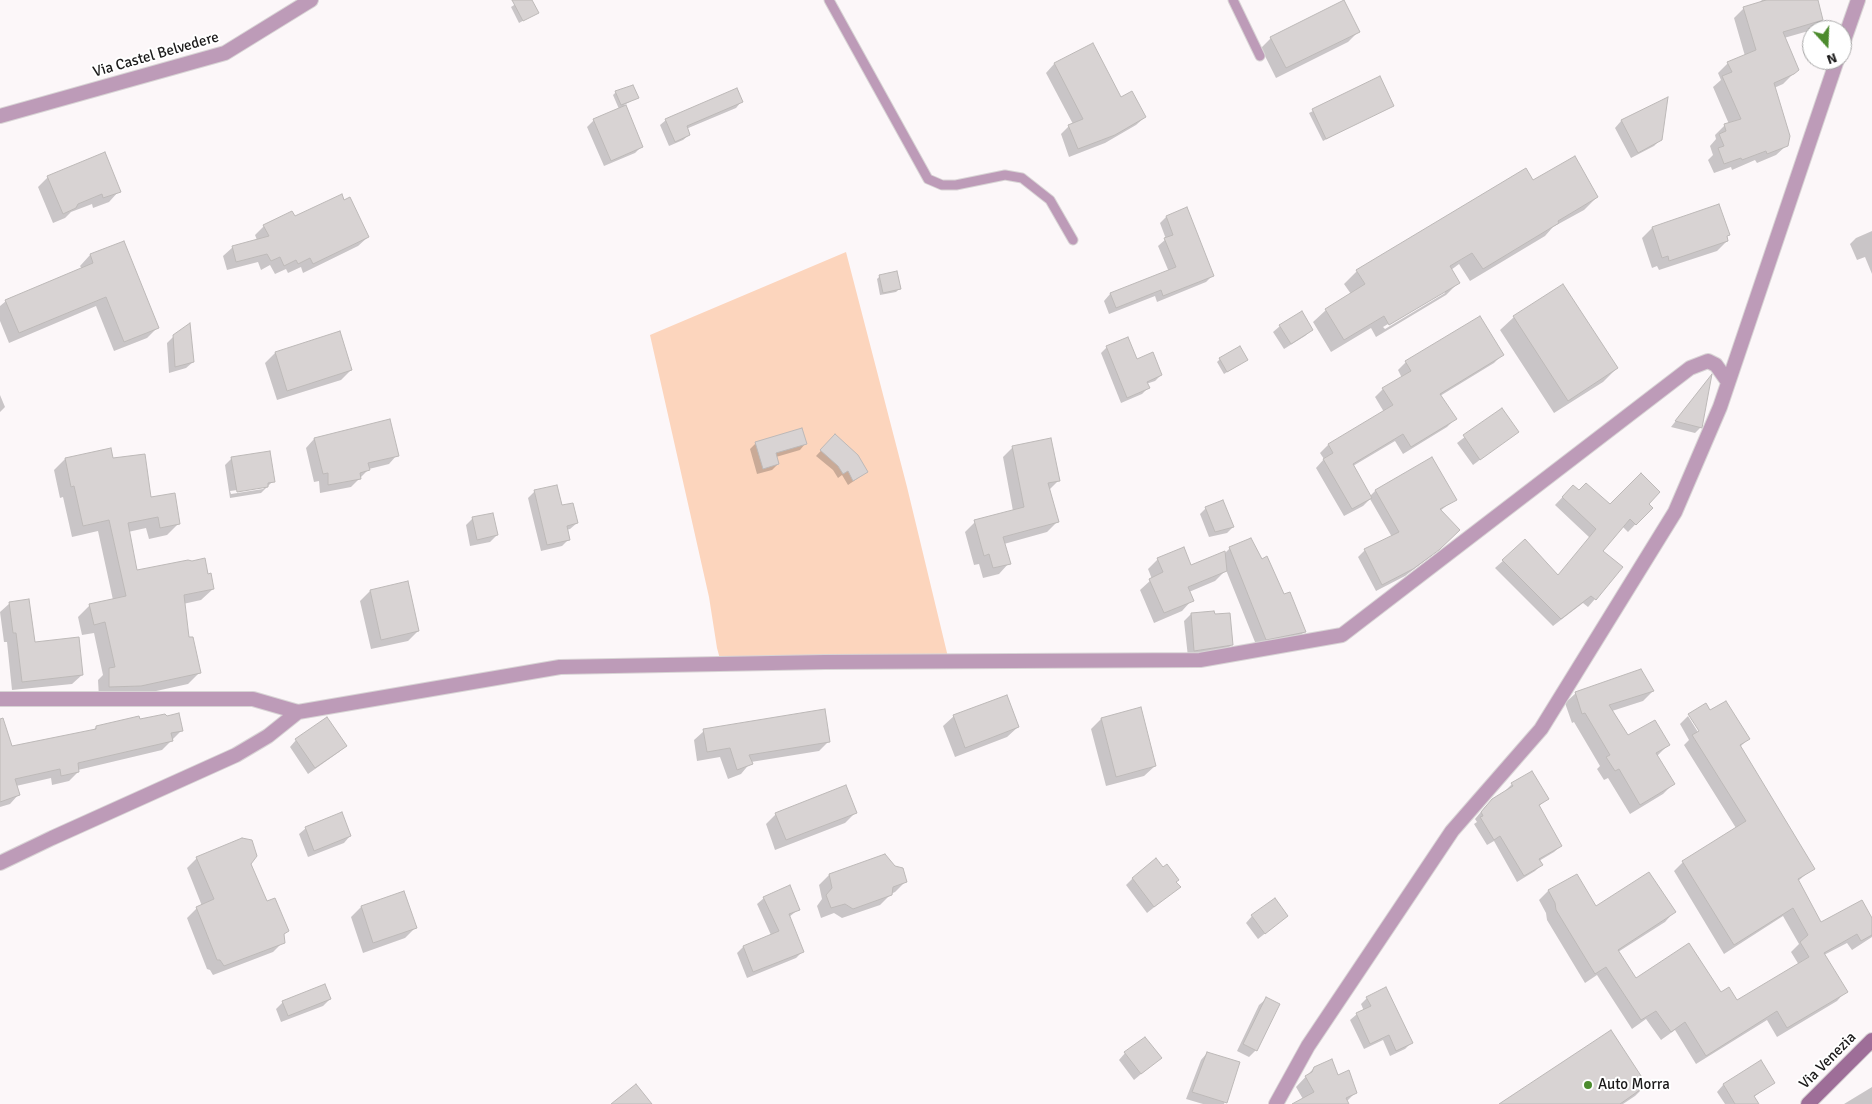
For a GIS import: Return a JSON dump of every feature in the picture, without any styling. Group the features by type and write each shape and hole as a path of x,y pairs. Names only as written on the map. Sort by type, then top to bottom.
{"main road":[{"name":"Via Venezia","path":"1808,1104 1872,1040"}],"street":[{"name":"Via Castel Belvedere","path":"0,116 225,53 311,0"},
{"path":"1851,20 1858,0"},
{"path":"1276,1104 1308,1046 1452,831 1541,729 1674,512 1720,407 1834,70"},
{"path":"0,699 253,699 298,712 560,667 832,662 1200,660 1342,635 1690,368 1708,361 1716,365 1728,382"},
{"path":"0,864 52,838 236,756 268,736 298,712"}],"lane":[{"path":"829,0 928,179 942,185 956,185 1005,175 1022,178 1050,200 1073,240"},
{"path":"1233,0 1260,56"}],"shaded area":[{"path":"846,252 907,487 948,657 720,659 709,597 650,335"}],"building":[{"path":"512,0 532,0 539,13 523,21"},
{"path":"1344,0 1360,32 1286,68 1270,37"},
{"path":"1766,0 1818,0 1823,20 1802,20 1802,26 1783,32 1799,70 1774,83 1790,136 1788,146 1767,154 1766,151 1742,160 1741,158 1724,164 1718,148 1724,146 1719,134 1726,131 1724,124 1741,119 1722,76 1732,72 1727,62 1756,50 1743,7"},
{"path":"1093,43 1121,97 1132,91 1146,117 1115,135 1078,149 1068,125 1083,119 1054,63"},
{"path":"1380,76 1394,106 1326,139 1312,109"},
{"path":"633,85 639,98 621,105 615,91"},
{"path":"737,88 743,102 687,126 690,135 675,142 665,119"},
{"path":"1668,97 1662,140 1638,153 1621,120"},
{"path":"626,105 643,147 611,161 593,119"},
{"path":"105,152 121,192 103,198 102,194 78,204 76,208 63,214 47,176"},
{"path":"1575,156 1598,197 1483,269 1472,253 1450,266 1460,283 1389,325 1384,316 1344,340 1325,309 1365,284 1356,270 1526,168 1533,180"},
{"path":"342,194 344,200 350,197 369,237 313,264 310,258 298,264 296,260 284,266 280,257 271,261 267,254 236,262 232,246 269,236 263,225 292,211 295,216"},
{"path":"1719,204 1730,235 1727,236 1728,241 1669,261 1668,256 1662,258 1652,227"},
{"path":"1187,207 1214,276 1163,296 1161,290 1116,308 1110,293 1176,267 1164,238 1173,235 1166,216"},
{"path":"124,241 159,328 124,342 106,297 19,333 5,300 93,263 90,254"},
{"path":"897,271 901,289 883,293 879,275"},
{"path":"1563,284 1618,368 1568,401 1513,316"},
{"path":"1302,311 1313,330 1291,344 1279,325"},
{"path":"1480,316 1504,355 1440,394 1457,419 1411,447 1403,434 1353,464 1372,498 1352,509 1323,459 1333,453 1328,444 1393,405 1382,388 1411,371 1405,361"},
{"path":"190,323 194,362 175,367 173,335"},
{"path":"340,331 352,370 287,391 275,352"},
{"path":"1128,337 1137,359 1153,352 1162,375 1147,382 1150,388 1127,398 1106,346"},
{"path":"1240,346 1248,360 1227,372 1219,358"},
{"path":"1712,374 1702,428 1675,421"},
{"path":"1502,408 1519,432 1480,460 1463,435"},
{"path":"390,419 399,456 368,463 370,470 360,473 361,479 328,485 328,473 323,474 314,438"},
{"path":"802,428 807,444 776,453 779,464 763,469 755,442"},
{"path":"835,434 858,455 868,472 853,481 848,471 843,474 838,466 820,450"},
{"path":"1051,438 1060,481 1048,483 1059,522 1003,537 1011,564 993,568 989,554 984,556 974,520 1024,507 1012,446"},
{"path":"111,448 113,458 145,454 151,497 175,493 180,524 160,528 158,517 128,523 137,570 205,558 208,574 211,573 214,589 184,595 189,637 193,637 201,673 141,686 109,687 109,668 115,667 105,622 94,625 89,604 126,596 109,520 83,526 74,486 71,487 65,458"},
{"path":"270,451 275,482 268,483 268,487 237,492 231,457"},
{"path":"1432,457 1457,500 1440,509 1460,530 1439,550 1413,569 1382,585 1364,549 1399,532 1375,490"},
{"path":"1641,473 1660,492 1649,504 1653,508 1636,525 1630,519 1603,551 1623,567 1596,600 1591,596 1561,619 1502,560 1525,539 1558,575 1596,529 1562,497 1573,485 1579,490 1586,483 1610,504"},
{"path":"557,485 562,505 573,503 578,523 567,526 570,540 547,545 534,490"},
{"path":"1223,500 1234,527 1215,532 1205,507"},
{"path":"493,513 498,535 477,540 472,517"},
{"path":"1251,538 1262,559 1267,556 1284,594 1290,592 1306,632 1266,640 1229,547"},
{"path":"1184,547 1191,565 1225,551 1227,571 1188,587 1194,601 1164,613 1149,579 1163,572 1157,558"},
{"path":"408,581 419,631 381,640 370,590"},
{"path":"29,599 35,642 79,637 83,675 22,682 16,633 13,633 9,602"},
{"path":"1214,611 1215,614 1230,613 1233,645 1194,651 1191,613"},
{"path":"1641,669 1654,691 1609,705 1628,735 1655,720 1670,745 1656,753 1675,784 1640,805 1619,769 1615,771 1606,757 1610,755 1585,713 1582,714 1575,692"},
{"path":"1007,695 1019,727 965,748 953,715"},
{"path":"1726,701 1750,739 1740,745 1815,869 1798,879 1821,922 1862,900 1872,918 1872,935 1861,941 1857,934 1824,953 1848,992 1787,1028 1777,1011 1706,1056 1685,1022 1671,1032 1656,1011 1641,1020 1606,967 1595,974 1556,910 1555,903 1548,890 1577,874 1596,906 1649,872 1676,912 1618,950 1636,978 1689,943 1721,992 1729,987 1737,1000 1809,957 1800,942 1808,935 1793,908 1734,945 1682,861 1746,821 1692,735 1699,731 1688,714 1706,703 1710,710"},
{"path":"1141,707 1156,766 1116,777 1101,718"},
{"path":"825,709 830,742 749,755 753,764 737,770 730,748 707,752 703,729"},
{"path":"179,713 183,731 171,733 173,741 78,763 79,772 61,776 60,769 15,779 20,795 0,802 0,719 3,718 12,746 96,729 96,726 139,716 140,719"},
{"path":"327,717 347,746 315,768 295,739"},
{"path":"1532,771 1549,799 1539,805 1562,846 1539,859 1543,865 1524,876 1500,836 1494,840 1480,817 1483,816 1481,812 1492,799 1513,786 1511,783"},
{"path":"846,785 857,813 786,840 775,813"},
{"path":"342,812 351,836 314,851 305,827"},
{"path":"242,838 252,840 257,856 251,864 267,901 275,898 289,931 284,934 285,943 224,966 220,960 217,960 196,907 214,899 196,857"},
{"path":"885,854 895,866 903,868 907,882 893,887 892,895 853,909 845,904 831,908 826,895 832,888 829,874"},
{"path":"1156,858 1163,867 1167,864 1179,880 1176,882 1181,887 1154,907 1132,878"},
{"path":"790,885 800,910 789,914 804,952 753,972 743,946 779,931 763,897"},
{"path":"404,891 417,928 373,943 361,906"},
{"path":"1275,898 1288,916 1265,934 1251,915"},
{"path":"325,984 331,999 288,1016 282,1001"},
{"path":"1386,987 1413,1043 1396,1051 1389,1035 1370,1044 1356,1013 1371,1006 1366,997"},
{"path":"1266,997 1280,1004 1257,1051 1243,1044"},
{"path":"1611,1030 1647,1085 1620,1104 1499,1104"},
{"path":"1145,1037 1162,1058 1141,1074 1124,1052"},
{"path":"1207,1052 1240,1062 1227,1103 1192,1092"},
{"path":"1332,1059 1338,1075 1349,1070 1357,1093 1346,1098 1349,1104 1292,1104 1314,1092 1305,1076 1312,1072 1314,1067"},
{"path":"1761,1060 1775,1083 1754,1096 1759,1104 1735,1104 1723,1084"},
{"path":"636,1084 652,1104 611,1104"}],"place":[{"name":"Auto Morra","path":"1588,1085"}]}
